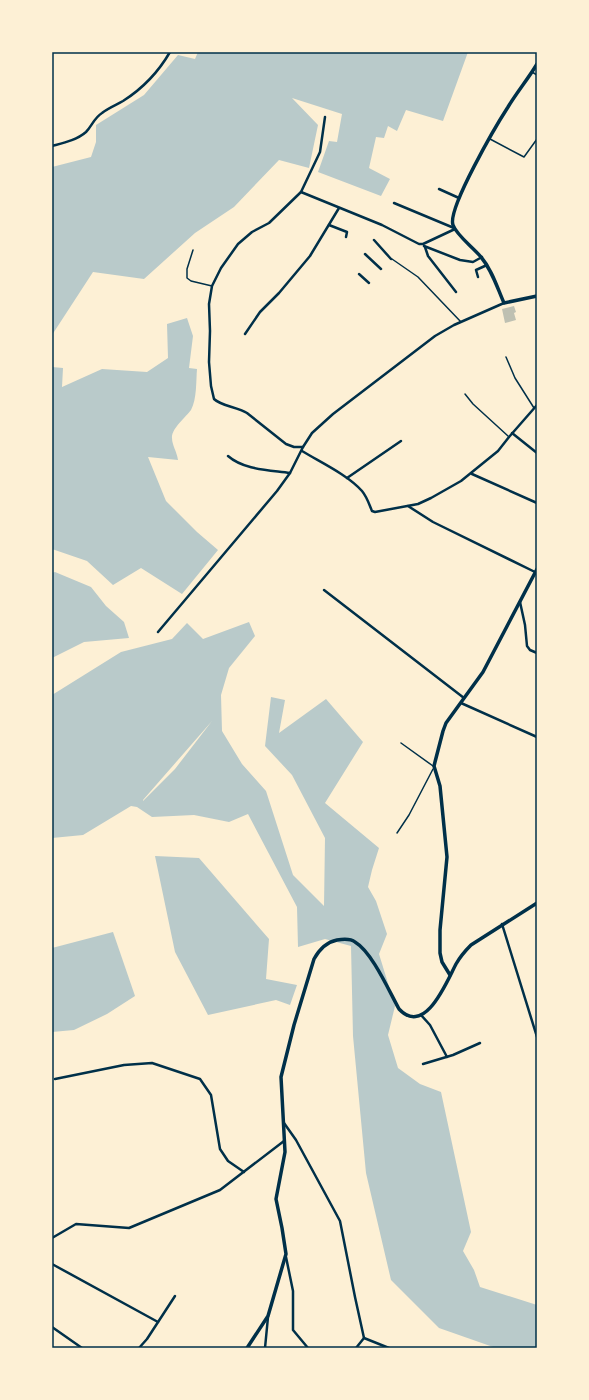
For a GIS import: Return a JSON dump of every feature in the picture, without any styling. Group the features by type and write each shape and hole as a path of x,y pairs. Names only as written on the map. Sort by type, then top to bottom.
{"street":[{"path":"52,146 72,140 84,133 102,113 124,100 140,88 159,68 170,52"},
{"path":"504,303 487,265 455,229 452,224 452,216 459,198 508,106 537,64"},
{"path":"303,447 294,447 286,444 247,412 218,402 214,399 208,362 210,331 209,304 212,286 221,268 238,244 252,232 269,223 301,192 320,152 325,117"},
{"path":"439,189 459,198"},
{"path":"301,192 382,225 419,244 460,260 473,262 482,258"},
{"path":"394,203 455,229"},
{"path":"245,334 260,312 279,293 310,256 339,208"},
{"path":"329,225 347,232 346,237"},
{"path":"424,245 455,229"},
{"path":"374,240 391,258"},
{"path":"424,245 428,256 456,292"},
{"path":"364,254 381,269"},
{"path":"478,277 476,270 487,265"},
{"path":"359,274 369,283"},
{"path":"158,632 277,491 290,473 312,433 333,414 435,336 504,303 537,296"},
{"path":"302,451 347,478 366,496 372,511 375,512 418,504 471,474 498,451 537,405"},
{"path":"512,433 537,453"},
{"path":"347,478 401,441"},
{"path":"228,456 235,462 245,466 290,473"},
{"path":"471,474 537,503"},
{"path":"407,506 433,522 536,571 484,672 453,714 443,731 434,766 440,786 447,858 440,930 440,953 442,962 450,975"},
{"path":"324,590 464,699"},
{"path":"520,602 525,625 527,646 530,650 537,653"},
{"path":"461,703 537,737"},
{"path":"308,1348 293,1330 293,1291 276,1199 285,1152 281,1077 294,1025 314,959 319,951 334,941 349,939 356,942 371,959 403,1014 409,1016 421,1015 438,1000 450,975 463,954 471,945 537,903"},
{"path":"502,924 537,1037"},
{"path":"421,1015 430,1025 447,1057"},
{"path":"423,1064 447,1057 480,1043"},
{"path":"55,1079 124,1065 152,1063 200,1078 211,1095 220,1149 228,1161 244,1173"},
{"path":"283,1121 296,1140 340,1220 364,1338"},
{"path":"52,1238 76,1224 129,1228 220,1190 284,1141"},
{"path":"265,1348 268,1316 286,1254"},
{"path":"52,1264 158,1322"},
{"path":"139,1348 147,1339 175,1296"},
{"path":"247,1348 268,1316"},
{"path":"52,1327 82,1348"},
{"path":"356,1348 364,1338"},
{"path":"364,1338 389,1348"}],"lane":[{"path":"532,72 537,75"},
{"path":"490,139 524,157 537,139"},
{"path":"193,250 187,269 187,278 191,281 212,286"},
{"path":"391,258 418,277 462,322"},
{"path":"506,357 515,378 534,408"},
{"path":"465,394 473,404 509,437"},
{"path":"397,833 409,815 434,766 401,743"}],"shaded area":[{"path":"198,52 468,52 443,121 406,110 397,131 388,126 384,138 376,137 369,168 390,179 381,196 318,172 329,141 337,142 342,114 292,98 318,125 309,168 279,160 234,207 195,233 144,279 93,272 52,335 52,167 91,157 96,142 96,125 144,95 178,55 195,59"},
{"path":"187,318 193,336 189,368 197,369 193,406 172,434 178,460 148,457 166,501 197,532 218,550 182,594 141,568 113,585 87,561 52,549 52,367 63,368 62,387 102,369 147,372 168,358 167,324"},
{"path":"55,572 91,587 106,606 124,622 129,638 84,642 52,658 52,573"},
{"path":"249,622 255,636 229,668 221,695 222,731 242,764 266,791 293,875 324,906 325,838 292,775 265,746 271,697 285,700 279,733 326,699 363,742 325,803 379,848 368,887 376,901 387,934 379,954 395,1006 388,1035 398,1068 420,1084 441,1092 471,1232 463,1251 474,1270 480,1287 537,1305 537,1348 496,1348 439,1328 391,1280 366,1173 353,1036 351,946 325,939 298,947 297,907 248,814 229,822 194,815 152,817 137,807 131,806 83,835 52,838 52,695 121,652 172,639 187,623 203,639","holes":["212,721 175,769 143,801"]},
{"path":"155,856 199,858 269,939 266,979 297,985 290,1005 276,1000 208,1015 175,952"},
{"path":"113,932 135,996 107,1014 74,1030 52,1032 52,948"}],"building":[{"path":"514,306 516,320 505,323 502,309"}]}
